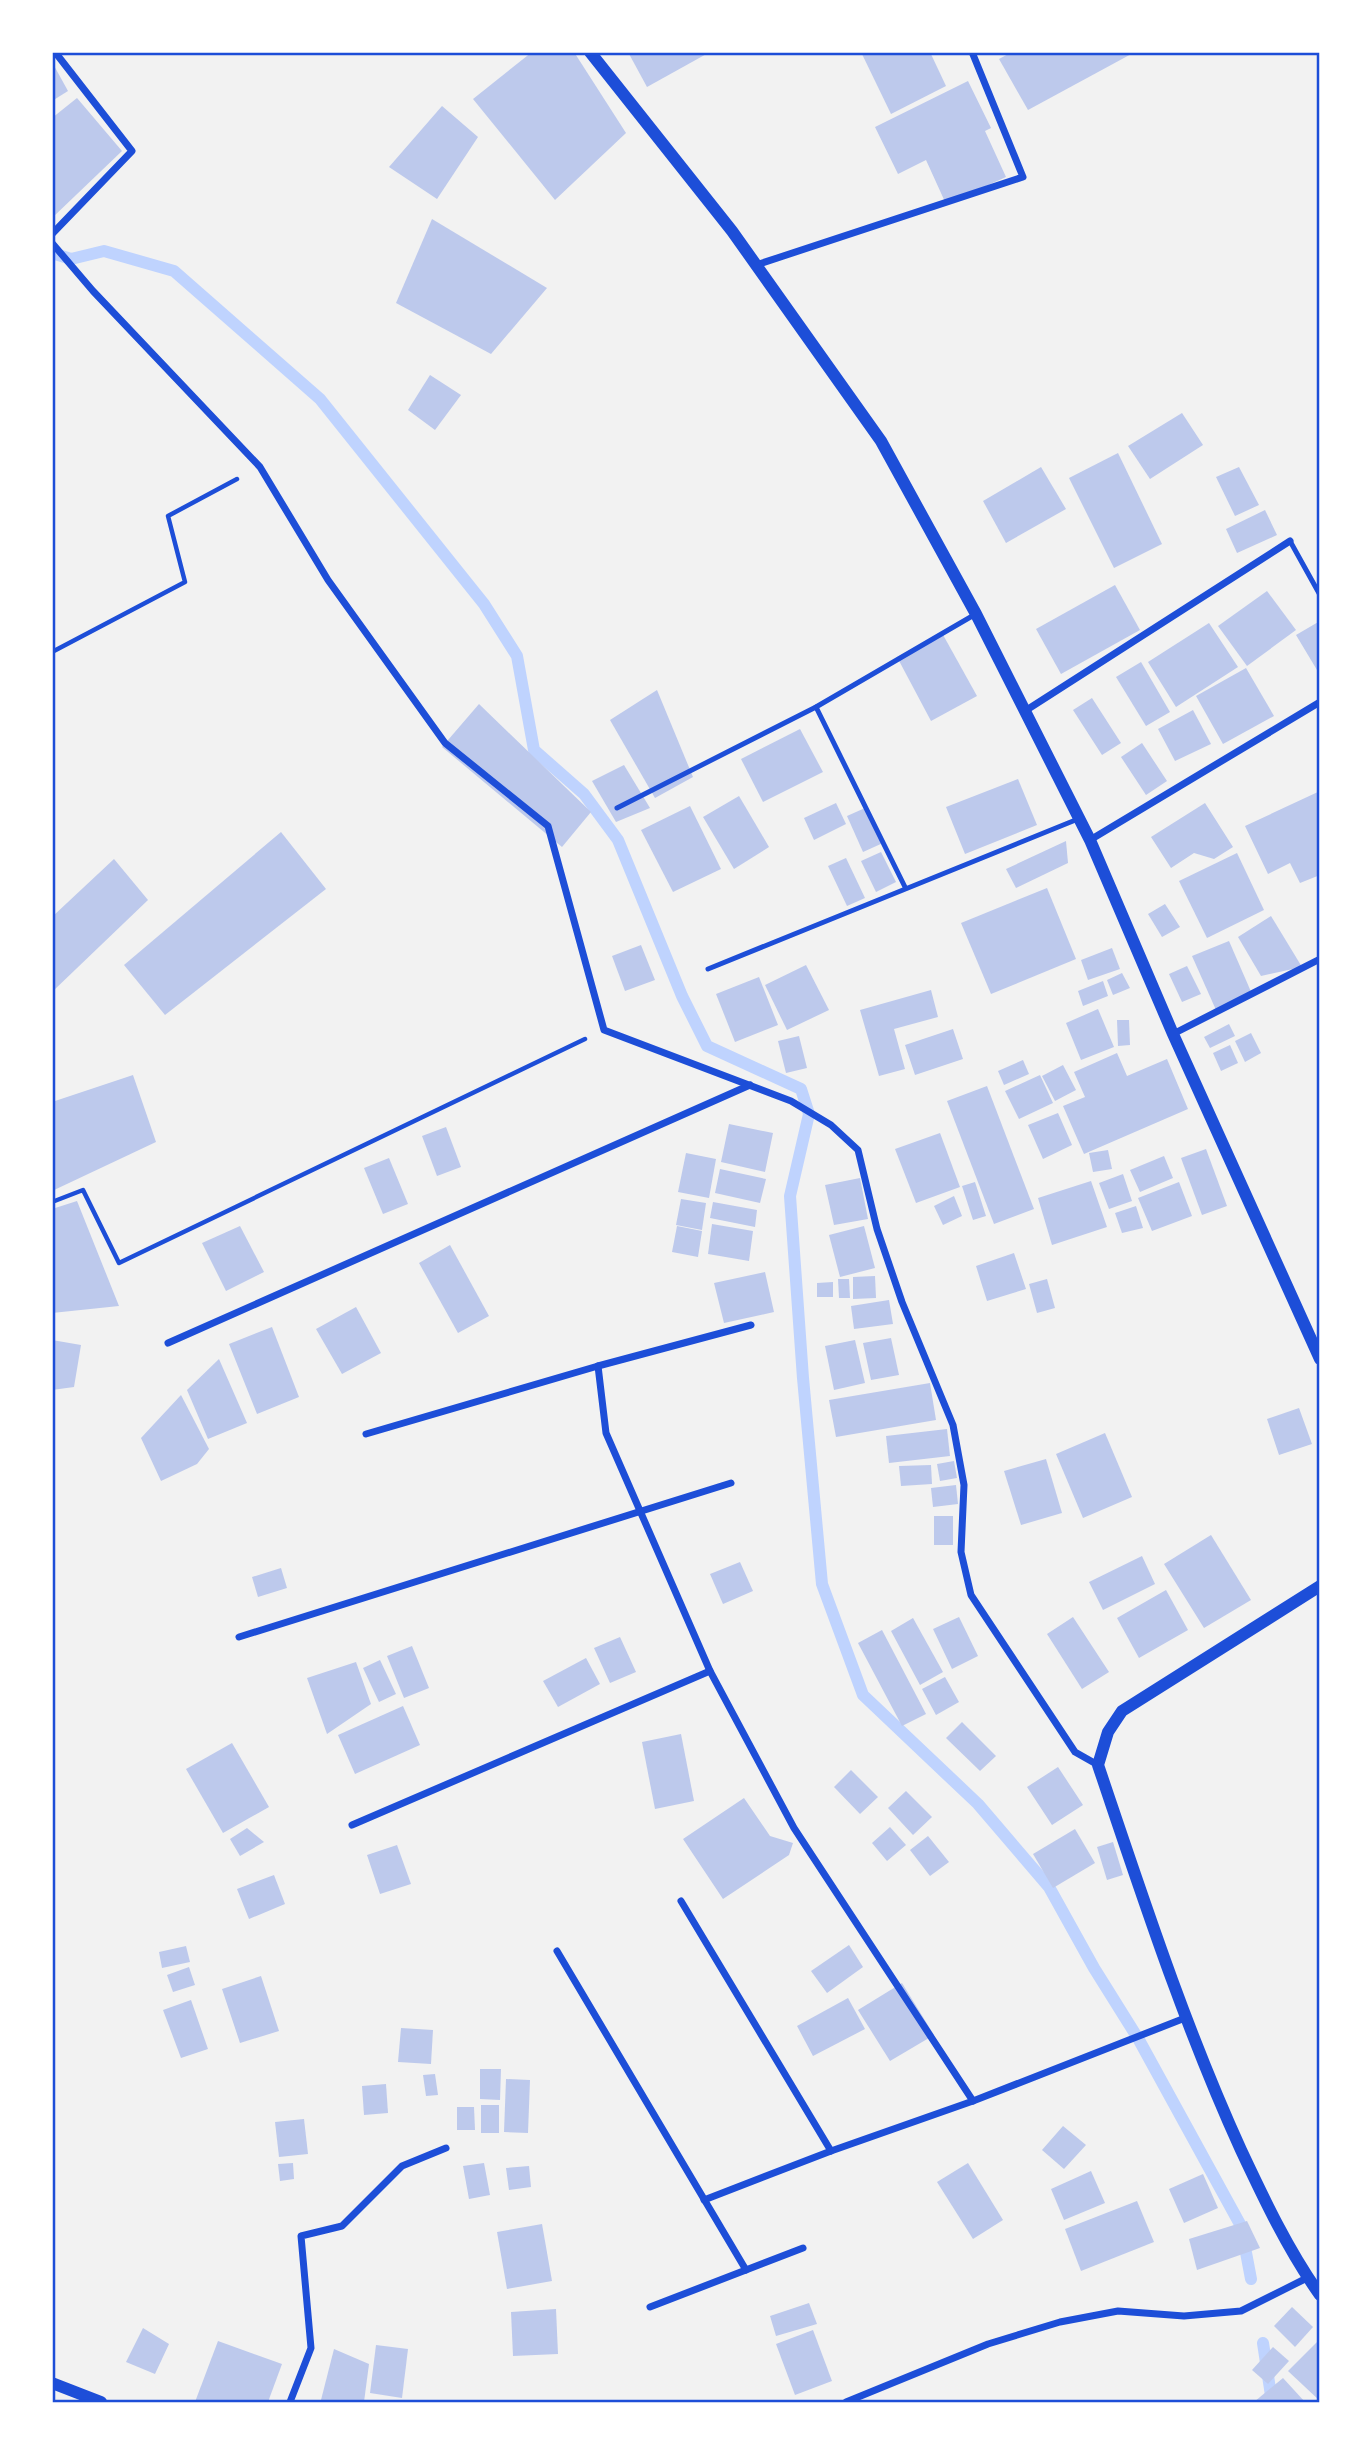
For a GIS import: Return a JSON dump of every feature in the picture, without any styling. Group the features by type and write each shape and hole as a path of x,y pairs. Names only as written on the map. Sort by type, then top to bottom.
{"street":[{"path":"52,234 132,151 55,52"},
{"path":"590,52 733,231 881,441 976,614 1090,840 1173,1034 1320,1359"},
{"path":"756,265 1023,177 972,52"},
{"path":"52,243 260,467 328,580 445,743 548,826 604,1030 791,1101 831,1125 858,1150 877,1229 902,1302 953,1425 964,1485 961,1552 971,1595 1075,1752 1098,1765"},
{"path":"1025,711 1290,541"},
{"path":"1090,840 1320,702"},
{"path":"1173,1034 1320,959"},
{"path":"168,1343 750,1085"},
{"path":"366,1434 598,1366 751,1325"},
{"path":"598,1366 606,1433 710,1671 794,1828 973,2101"},
{"path":"239,1637 731,1483"},
{"path":"1320,1586 1122,1711 1108,1732 1098,1765 1185,2018 1218,2099 1255,2181 1307,2278 1320,2295"},
{"path":"352,1825 710,1671"},
{"path":"681,1901 831,2151"},
{"path":"557,1951 746,2270"},
{"path":"704,2200 831,2151 973,2101 1185,2018"},
{"path":"290,2403 312,2348 301,2236 342,2226 402,2166 446,2148"},
{"path":"650,2308 803,2248"},
{"path":"846,2403 988,2344 1060,2322 1118,2311 1184,2316 1241,2311 1307,2278"},
{"path":"52,2383 101,2403"}],"lane":[{"path":"1290,541 1320,594"},
{"path":"617,808 816,707 976,614"},
{"path":"816,707 905,887"},
{"path":"708,969 1079,818"}],"path":[{"path":"52,652 185,582 167,516 260,467"},
{"path":"52,1202 83,1190 118,1263 604,1030"}],"building":[{"path":"532,52 574,52 626,133 555,200 473,99"},
{"path":"628,52 710,52 647,87"},
{"path":"861,52 930,52 946,86 891,114"},
{"path":"1012,52 1135,52 1028,110 999,59"},
{"path":"52,62 68,91 52,101"},
{"path":"968,81 991,128 985,131 1006,177 946,204 926,160 898,174 875,127"},
{"path":"77,98 122,151 52,218 52,118"},
{"path":"442,106 478,137 437,199 389,167"},
{"path":"432,219 547,288 491,354 396,303"},
{"path":"430,375 461,395 435,430 408,410"},
{"path":"1182,413 1203,445 1150,479 1128,446"},
{"path":"1118,453 1162,544 1114,568 1069,478"},
{"path":"1041,467 1066,509 1006,543 983,501"},
{"path":"1239,467 1259,505 1235,516 1216,477"},
{"path":"1265,510 1277,535 1237,553 1226,529"},
{"path":"1115,585 1140,630 1061,674 1036,629"},
{"path":"1267,591 1296,630 1247,666 1218,626"},
{"path":"1320,621 1320,675 1296,635"},
{"path":"1209,623 1238,667 1176,707 1148,662"},
{"path":"942,633 977,696 931,721 897,657"},
{"path":"1141,662 1170,712 1146,726 1116,677"},
{"path":"1246,668 1274,716 1223,744 1196,696"},
{"path":"657,690 693,777 655,798 610,720"},
{"path":"1092,698 1121,743 1102,755 1073,710"},
{"path":"479,704 591,812 562,847 442,747"},
{"path":"1193,710 1211,744 1175,761 1158,729"},
{"path":"800,729 823,772 763,802 741,759"},
{"path":"1142,743 1167,781 1146,795 1121,757"},
{"path":"624,765 650,808 616,822 592,781"},
{"path":"1018,779 1037,825 965,854 946,807"},
{"path":"1320,791 1320,875 1300,883 1290,863 1268,874 1245,826"},
{"path":"739,796 769,847 734,869 703,817"},
{"path":"836,803 846,824 814,840 804,818"},
{"path":"1205,803 1233,847 1214,859 1194,853 1171,868 1151,837"},
{"path":"690,806 721,869 673,892 641,830"},
{"path":"865,808 883,843 863,852 847,816"},
{"path":"281,832 326,889 165,1015 124,965"},
{"path":"1066,841 1068,863 1016,888 1006,869"},
{"path":"881,852 896,882 876,892 861,861"},
{"path":"1237,853 1264,910 1207,938 1179,881"},
{"path":"846,858 865,898 847,906 828,866"},
{"path":"114,859 148,900 52,992 52,917"},
{"path":"1047,888 1076,959 991,994 961,923"},
{"path":"1165,904 1180,927 1162,937 1148,914"},
{"path":"1271,916 1302,967 1261,976 1238,937"},
{"path":"1229,941 1252,994 1216,1010 1192,956"},
{"path":"641,945 655,980 625,991 612,956"},
{"path":"1112,948 1120,969 1088,980 1081,960"},
{"path":"806,965 829,1010 787,1030 765,985"},
{"path":"1187,966 1201,994 1182,1002 1169,974"},
{"path":"1122,973 1130,988 1113,995 1107,980"},
{"path":"759,977 778,1025 735,1042 716,994"},
{"path":"1103,981 1108,996 1083,1006 1078,991"},
{"path":"931,990 938,1017 894,1029 905,1069 879,1076 860,1010"},
{"path":"1098,1009 1114,1047 1081,1060 1066,1023"},
{"path":"1117,1020 1129,1020 1130,1045 1118,1046"},
{"path":"1229,1024 1235,1036 1210,1048 1204,1037"},
{"path":"953,1029 963,1059 915,1075 905,1045"},
{"path":"1251,1033 1261,1053 1245,1062 1235,1041"},
{"path":"799,1036 807,1068 786,1073 778,1041"},
{"path":"1230,1045 1238,1063 1221,1071 1213,1053"},
{"path":"1117,1053 1127,1076 1167,1059 1188,1109 1084,1154 1063,1106 1085,1097 1074,1072"},
{"path":"1023,1060 1029,1074 1004,1085 998,1071"},
{"path":"1063,1065 1076,1090 1055,1101 1042,1076"},
{"path":"133,1075 156,1142 52,1191 52,1102"},
{"path":"1040,1075 1053,1103 1019,1119 1005,1091"},
{"path":"987,1086 1034,1209 994,1224 947,1101"},
{"path":"1058,1113 1072,1145 1043,1159 1028,1125"},
{"path":"729,1124 773,1133 765,1172 721,1162"},
{"path":"446,1127 461,1167 437,1176 422,1136"},
{"path":"940,1133 960,1187 916,1203 895,1149"},
{"path":"1206,1149 1227,1206 1202,1215 1181,1158"},
{"path":"1108,1150 1112,1169 1093,1172 1089,1153"},
{"path":"686,1153 716,1159 709,1198 678,1192"},
{"path":"1164,1156 1173,1178 1140,1192 1130,1170"},
{"path":"389,1158 408,1204 383,1214 364,1168"},
{"path":"720,1169 766,1179 760,1203 715,1193"},
{"path":"1123,1174 1132,1201 1109,1209 1099,1183"},
{"path":"860,1178 868,1219 834,1225 825,1185"},
{"path":"1091,1181 1107,1227 1052,1245 1038,1198"},
{"path":"975,1182 986,1216 973,1220 962,1186"},
{"path":"1179,1182 1192,1216 1152,1231 1138,1198"},
{"path":"954,1196 962,1216 943,1225 934,1206"},
{"path":"681,1199 706,1203 702,1230 676,1225"},
{"path":"77,1201 119,1306 52,1313 52,1209"},
{"path":"713,1202 757,1210 755,1227 710,1218"},
{"path":"1136,1206 1143,1228 1122,1233 1115,1213"},
{"path":"712,1224 753,1231 749,1261 708,1254"},
{"path":"240,1226 264,1272 226,1291 202,1243"},
{"path":"677,1226 702,1231 698,1257 672,1252"},
{"path":"864,1226 875,1268 840,1277 829,1235"},
{"path":"450,1245 489,1316 458,1333 419,1263"},
{"path":"1014,1253 1026,1289 987,1301 976,1266"},
{"path":"765,1272 774,1312 724,1323 714,1283"},
{"path":"875,1276 876,1298 853,1299 853,1277"},
{"path":"838,1279 849,1279 850,1298 839,1298"},
{"path":"1047,1279 1055,1308 1037,1313 1029,1284"},
{"path":"833,1282 833,1297 817,1297 817,1283"},
{"path":"889,1300 893,1324 854,1329 851,1306"},
{"path":"356,1307 381,1353 342,1374 316,1329"},
{"path":"272,1327 299,1397 257,1414 229,1344"},
{"path":"891,1338 899,1375 871,1380 863,1343"},
{"path":"52,1340 81,1345 74,1387 52,1390"},
{"path":"855,1340 865,1383 834,1390 825,1346"},
{"path":"219,1359 247,1423 208,1439 187,1390"},
{"path":"930,1383 936,1420 836,1437 829,1400"},
{"path":"181,1395 209,1449 197,1464 161,1481 141,1438"},
{"path":"1299,1408 1312,1444 1279,1455 1267,1419"},
{"path":"947,1429 950,1456 889,1463 886,1436"},
{"path":"1105,1433 1132,1497 1083,1518 1056,1454"},
{"path":"1046,1459 1062,1513 1021,1525 1004,1471"},
{"path":"954,1461 957,1478 940,1481 937,1464"},
{"path":"931,1465 932,1484 901,1486 899,1466"},
{"path":"956,1485 958,1504 933,1507 931,1488"},
{"path":"934,1516 953,1516 953,1545 934,1545"},
{"path":"1211,1535 1251,1600 1204,1628 1164,1564"},
{"path":"1142,1556 1155,1584 1103,1610 1089,1582"},
{"path":"740,1562 753,1591 723,1604 710,1574"},
{"path":"281,1568 287,1588 258,1597 252,1577"},
{"path":"1166,1590 1188,1630 1139,1658 1117,1618"},
{"path":"959,1617 978,1656 952,1669 933,1629"},
{"path":"1073,1617 1109,1672 1082,1689 1047,1634"},
{"path":"913,1618 943,1672 920,1685 891,1631"},
{"path":"882,1630 926,1714 902,1726 858,1643"},
{"path":"620,1637 636,1672 610,1683 594,1648"},
{"path":"412,1646 429,1688 404,1698 387,1656"},
{"path":"586,1658 600,1684 558,1707 543,1681"},
{"path":"380,1660 396,1694 379,1702 363,1668"},
{"path":"356,1662 371,1704 327,1734 307,1678"},
{"path":"945,1677 959,1702 936,1715 922,1689"},
{"path":"403,1706 420,1745 355,1774 338,1735"},
{"path":"962,1722 996,1756 980,1771 946,1738"},
{"path":"681,1734 694,1801 655,1809 642,1742"},
{"path":"232,1743 269,1807 223,1833 186,1769"},
{"path":"1058,1767 1083,1805 1052,1825 1027,1787"},
{"path":"851,1770 878,1797 860,1814 834,1787"},
{"path":"906,1791 932,1817 913,1835 888,1808"},
{"path":"744,1798 770,1836 793,1843 789,1855 723,1899 683,1839"},
{"path":"890,1827 906,1845 887,1861 872,1843"},
{"path":"247,1828 264,1842 240,1856 230,1839"},
{"path":"1075,1829 1095,1863 1053,1888 1033,1854"},
{"path":"928,1836 949,1862 930,1876 910,1850"},
{"path":"1113,1842 1123,1875 1107,1880 1097,1847"},
{"path":"397,1845 411,1884 380,1894 367,1855"},
{"path":"274,1875 285,1904 249,1919 237,1889"},
{"path":"849,1945 863,1967 827,1993 811,1971"},
{"path":"186,1946 190,1962 162,1968 159,1952"},
{"path":"189,1967 195,1985 173,1992 167,1975"},
{"path":"261,1976 279,2031 240,2043 222,1989"},
{"path":"902,1983 934,2035 890,2061 858,2010"},
{"path":"848,1998 865,2029 813,2056 797,2026"},
{"path":"191,2000 208,2049 181,2058 163,2010"},
{"path":"401,2028 433,2030 431,2064 398,2062"},
{"path":"480,2069 501,2069 500,2100 480,2099"},
{"path":"435,2074 438,2095 426,2096 423,2075"},
{"path":"506,2079 530,2080 528,2133 504,2132"},
{"path":"386,2084 388,2113 364,2115 362,2086"},
{"path":"481,2105 499,2105 499,2133 481,2133"},
{"path":"457,2107 474,2107 475,2130 457,2130"},
{"path":"304,2119 308,2154 279,2157 275,2122"},
{"path":"1063,2126 1086,2145 1064,2169 1042,2150"},
{"path":"293,2163 294,2179 280,2181 278,2164"},
{"path":"484,2163 490,2195 469,2199 463,2166"},
{"path":"968,2163 1003,2220 973,2239 937,2182"},
{"path":"529,2166 531,2187 509,2190 506,2168"},
{"path":"1091,2171 1105,2203 1064,2220 1051,2189"},
{"path":"1203,2174 1218,2208 1184,2223 1169,2189"},
{"path":"1137,2201 1154,2242 1081,2271 1065,2229"},
{"path":"1247,2221 1260,2248 1197,2270 1189,2239"},
{"path":"542,2224 552,2281 507,2289 497,2232"},
{"path":"809,2303 817,2324 776,2336 770,2316"},
{"path":"1292,2307 1313,2327 1295,2347 1274,2326"},
{"path":"556,2309 558,2354 513,2356 511,2312"},
{"path":"143,2328 169,2344 155,2374 126,2362"},
{"path":"813,2330 832,2381 795,2395 776,2344"},
{"path":"1320,2339 1320,2401 1288,2371"},
{"path":"218,2341 282,2364 268,2402 195,2402"},
{"path":"376,2345 408,2349 402,2398 370,2393"},
{"path":"1273,2347 1289,2361 1268,2384 1252,2370"},
{"path":"334,2349 369,2364 364,2402 321,2400"},
{"path":"1283,2378 1305,2402 1254,2402"}],"waterway":[{"path":"52,253 71,259 104,251 174,271 320,399 484,604 517,656 534,750 584,794 618,840 682,996 707,1046 801,1089 809,1114 790,1196 822,1584 863,1695 978,1804 1049,1887 1094,1968 1139,2040 1241,2226 1251,2279"},
{"path":"1263,2343 1272,2402"}]}
